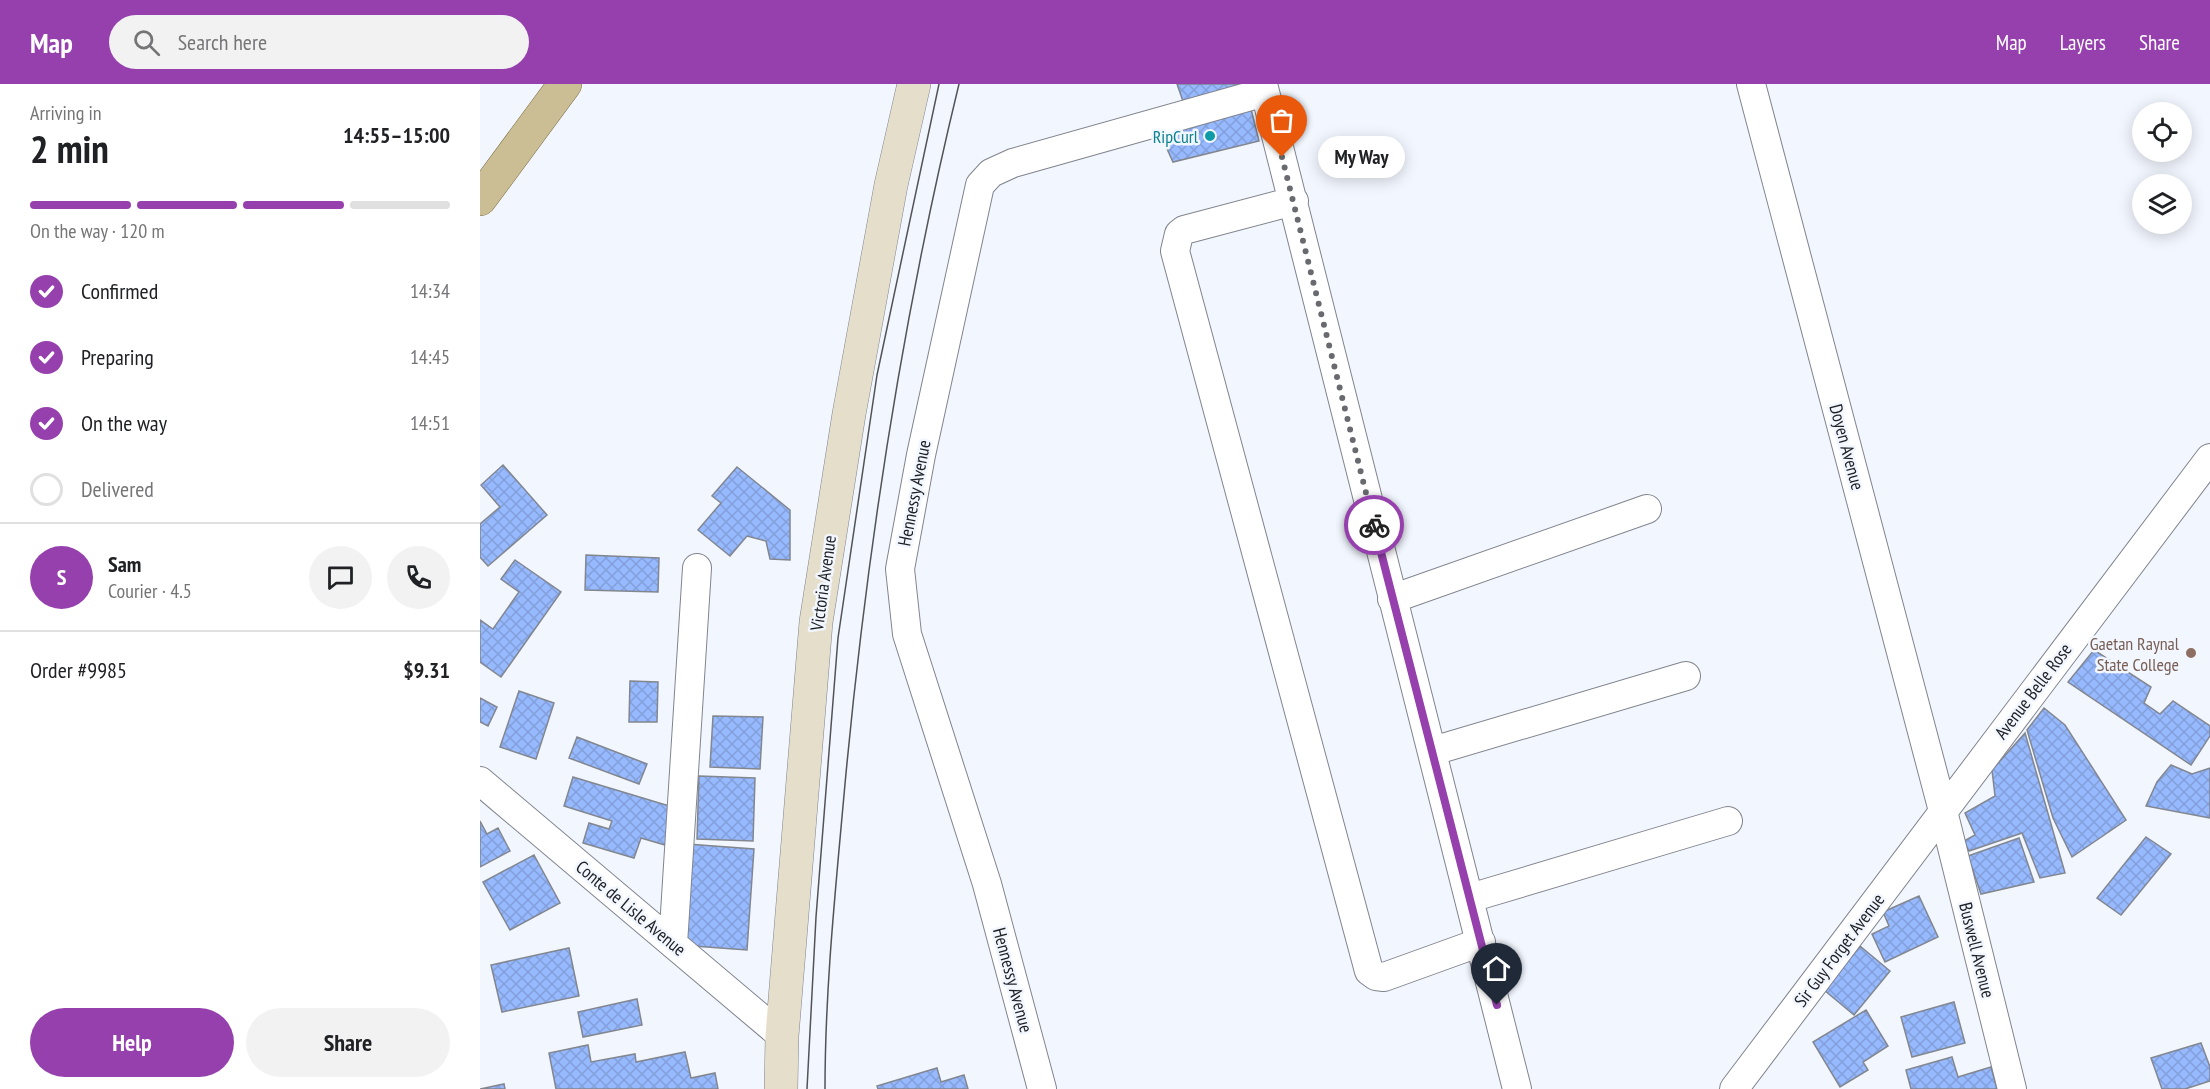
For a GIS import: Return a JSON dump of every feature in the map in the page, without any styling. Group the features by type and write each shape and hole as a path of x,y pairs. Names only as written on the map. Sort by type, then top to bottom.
{"main road":[{"path":"480,200 565,84"},
{"name":"Victoria Avenue","path":"781,1089 782,1036 816,622 872,288 891,185 914,84"}],"street":[{"name":"Doyen Avenue","path":"1751,84 1943,811"},
{"path":"1264,88 1517,1089"},
{"name":"Hennessy Avenue","path":"1042,1089 987,884 907,634 901,598 900,569 921,455 980,185 991,173 1013,163 1264,88"},
{"path":"1294,201 1184,230 1179,234 1175,251 1369,971 1376,976 1384,977 1481,942"},
{"name":"Avenue Belle Rose","path":"1943,811 2210,458"},
{"path":"1392,599 1647,509"},
{"path":"673,944 697,568"},
{"path":"1433,751 1686,676"},
{"name":"Conte de Lisle Avenue","path":"480,781 782,1036"},
{"name":"Sir Guy Forget Avenue","path":"1734,1089 1943,811"},
{"name":"Buswell Avenue","path":"1943,811 2012,1089"},
{"path":"1470,898 1728,821"}],"building":[{"path":"1177,84 1249,84 1184,104"},
{"name":"RipCurl","path":"1250,105 1259,141 1173,162 1159,131"},
{"path":"503,465 547,515 488,566 480,557 480,524 500,507 481,485"},
{"path":"737,467 790,510 790,560 770,559 766,541 747,536 730,556 698,530 721,503 712,496"},
{"path":"586,555 659,558 658,592 585,590"},
{"path":"515,560 561,592 501,677 480,662 480,620 493,629 519,592 501,579"},
{"path":"2094,650 2151,687 2144,703 2160,714 2173,701 2210,726 2210,736 2191,765 2068,682"},
{"path":"630,681 658,682 657,722 629,722"},
{"path":"519,691 554,703 536,759 500,747"},
{"path":"480,698 497,707 488,726 480,722"},
{"path":"2044,708 2065,725 2126,820 2072,857 2053,818 2027,730"},
{"path":"713,716 763,717 760,769 710,767"},
{"path":"2025,733 2065,873 2040,878 2022,833 1969,851 1964,841 1975,835 1965,813 1995,796 1992,770"},
{"path":"577,737 647,764 639,784 569,758"},
{"path":"2171,765 2192,774 2210,768 2210,818 2146,806 2157,782"},
{"path":"699,776 755,778 753,841 697,839"},
{"path":"573,777 676,808 665,845 641,838 634,858 583,843 589,823 609,829 612,821 564,806"},
{"path":"480,821 487,834 498,828 510,851 480,867"},
{"path":"2146,837 2171,854 2121,915 2097,898"},
{"path":"2019,838 2034,882 1981,894 1968,856"},
{"path":"687,844 754,849 747,950 680,945"},
{"path":"534,855 560,903 510,930 483,882"},
{"path":"1919,896 1938,937 1885,962 1872,934 1889,926 1883,912"},
{"path":"1860,946 1890,971 1854,1015 1824,990"},
{"path":"569,948 579,996 502,1012 491,965"},
{"path":"637,999 642,1025 583,1037 578,1012"},
{"path":"1954,1002 1965,1043 1912,1057 1901,1017"},
{"path":"1866,1010 1888,1046 1863,1062 1868,1070 1840,1087 1813,1042"},
{"path":"2201,1043 2210,1067 2210,1081 2185,1089 2162,1089 2151,1058"},
{"path":"588,1045 591,1062 635,1054 636,1062 685,1052 691,1078 715,1073 718,1089 556,1089 549,1053"},
{"path":"1952,1057 1958,1077 1991,1067 1997,1089 1911,1089 1906,1070"},
{"path":"937,1068 941,1082 964,1075 968,1089 878,1089 877,1086"},
{"path":"504,1084 505,1089 480,1089"}],"tram line":[{"path":"807,1089 816,917 838,638 877,375 939,84"},
{"path":"825,1089 829,974 835,898 864,607 904,344 959,84"}],"way so far":[{"path":"1282,157 1374,525"}],"place":[{"name":"RipCurl","path":"1210,136"},
{"name":"My Way","path":"1282,157"},
{"name":"Gaetan Raynal State College","path":"2191,653"}],"route":[{"path":"1374,525 1497,1005"}]}
